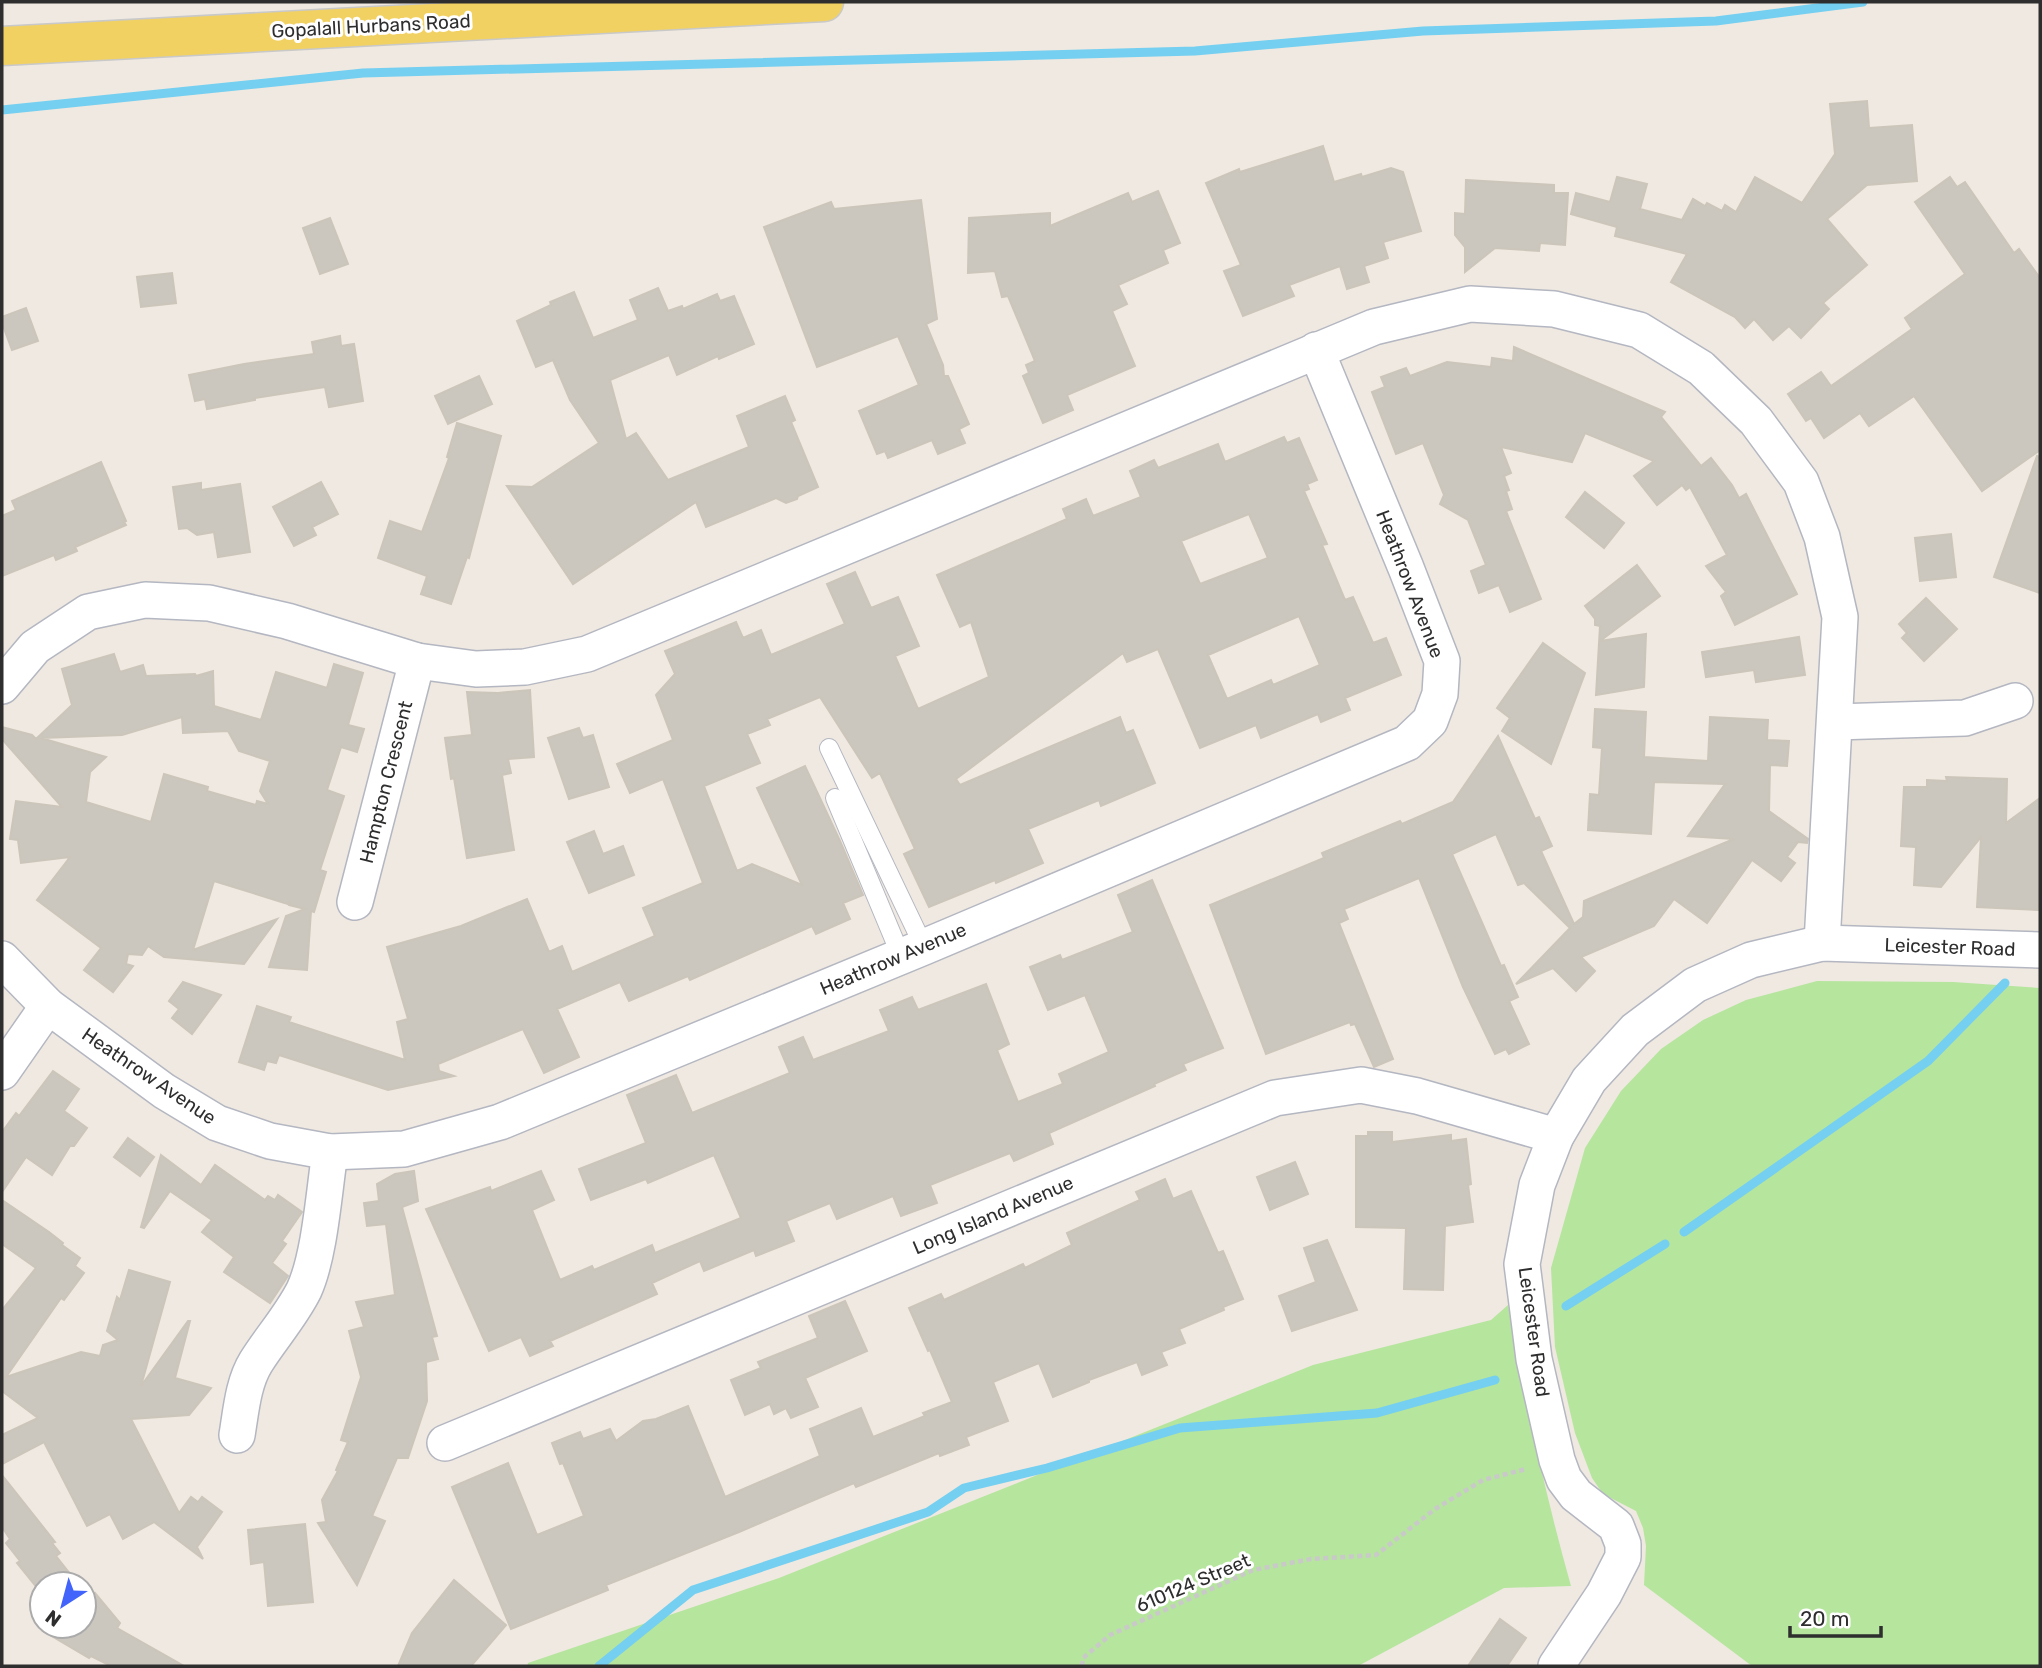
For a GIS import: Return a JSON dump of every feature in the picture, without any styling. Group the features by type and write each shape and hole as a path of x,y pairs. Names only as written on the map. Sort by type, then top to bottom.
{"main road":[{"name":"Gopalall Hurbans Road","path":"2,46 824,2"}],"street":[{"path":"2,686 35,647 88,612 145,600 209,603 287,621 417,661 476,669 526,667 587,654 1374,327 1470,304 1554,309 1639,330 1701,368 1756,421 1801,482 1822,537 1840,617 1822,943"},
{"name":"Heathrow Avenue","path":"2,959 48,1006 164,1091 217,1123 270,1142 330,1152 404,1149 500,1122 1408,743 1430,721 1440,694 1442,661 1316,350"},
{"name":"Hampton Crescent","path":"355,902 417,661"},
{"path":"1835,722 1965,718 2015,701"},
{"name":"Leicester Road","path":"1556,1666 1610,1582 1622,1557 1623,1544 1616,1526 1576,1495 1564,1479 1557,1461 1534,1359 1522,1264 1536,1185 1556,1136 1589,1080 1635,1030 1695,985 1751,960 1822,943 2040,950"},
{"path":"2,1072 48,1006"},
{"name":"Long Island Avenue","path":"445,1443 1275,1098 1362,1085 1417,1096 1556,1136"},
{"path":"237,1435 244,1395 254,1364 304,1289 315,1251 330,1152"}],"lane":[{"path":"829,748 912,951"},
{"path":"835,797 912,951"}],"path":[{"name":"610124 Street","path":"1082,1666 1083,1658 1110,1635 1253,1570 1311,1559 1377,1555 1435,1509 1483,1480 1557,1461"}],"green space":[{"path":"1817,981 1953,982 2040,988 2040,1666 1752,1666 1644,1585 1646,1546 1636,1511 1603,1494 1592,1478 1575,1433 1555,1347 1551,1268 1585,1148 1621,1091 1661,1049 1703,1020 1746,1000"},
{"path":"1508,1305 1536,1447 1571,1586 1504,1588 1358,1666 527,1666 528,1663 779,1578 1313,1365 1491,1320"}],"building":[{"path":"1867,101 1869,128 1912,125 1917,181 1867,185 1827,219 1867,265 1823,303 1829,309 1801,338 1789,326 1773,340 1754,319 1745,328 1735,317 1671,282 1687,254 1615,236 1617,227 1571,214 1576,193 1610,202 1617,177 1647,184 1640,209 1682,220 1693,199 1722,211 1725,205 1736,212 1755,177 1802,203 1835,154 1830,104"},
{"path":"1323,146 1334,182 1391,168 1403,172 1421,231 1383,242 1388,258 1364,266 1369,282 1347,289 1340,266 1289,285 1294,296 1243,316 1224,271 1241,265 1206,183 1239,169 1240,172"},
{"path":"1950,177 1957,187 1965,182 2014,253 2019,249 2040,278 2040,450 1982,491 1914,396 1869,426 1860,413 1824,438 1811,418 1806,421 1788,394 1821,372 1831,386 1912,329 1905,318 1965,274 1915,202"},
{"path":"1466,180 1554,185 1554,193 1568,193 1565,245 1540,243 1539,251 1495,248 1465,272 1465,247 1455,235 1455,213 1465,214"},
{"path":"1158,191 1180,243 1163,250 1168,263 1118,285 1127,304 1112,311 1135,366 1067,395 1073,410 1043,423 1023,376 1029,373 1026,365 1035,361 1008,296 1002,297 995,271 968,273 969,218 1050,213 1050,226 1128,193 1132,202"},
{"path":"921,200 937,319 926,324 943,365 944,376 948,376 969,424 959,429 965,443 938,454 932,440 888,458 885,451 877,454 859,411 919,385 898,336 817,367 764,227 831,202 834,209"},
{"path":"330,218 348,264 320,274 303,228"},
{"path":"172,273 176,303 141,307 137,277"},
{"path":"658,288 668,311 682,306 683,309 717,294 720,301 734,296 754,344 719,359 718,356 677,375 669,355 610,380 626,439 636,433 668,480 749,447 737,416 785,396 795,420 791,422 818,487 786,503 776,498 706,527 696,502 573,584 507,486 532,487 599,443 570,400 553,360 536,367 517,321 574,292 593,338 638,320 630,300"},
{"path":"26,308 38,341 12,350 2,317"},
{"path":"340,336 341,346 354,344 363,401 329,407 325,387 207,409 205,399 195,401 189,375 314,354 312,342"},
{"path":"1514,347 1665,412 1661,417 1701,466 1711,458 1739,498 1746,494 1797,594 1735,625 1721,596 1726,592 1706,566 1727,555 1690,487 1686,490 1682,485 1657,505 1634,476 1654,461 1585,433 1572,462 1501,447 1511,473 1504,476 1512,509 1506,511 1541,599 1510,612 1499,585 1479,593 1471,571 1486,565 1468,520 1440,504 1444,495 1423,443 1396,454 1372,392 1385,387 1381,377 1406,368 1410,376 1447,362 1491,367 1492,358 1513,361"},
{"path":"479,376 492,404 448,424 435,396"},
{"path":"457,423 501,436 469,558 467,557 451,604 421,594 427,576 378,558 390,521 422,532 449,458 447,457"},
{"path":"1284,437 1287,443 1299,438 1317,480 1307,484 1309,489 1304,491 1327,544 1322,545 1345,600 1353,597 1373,643 1386,638 1401,675 1345,698 1350,710 1321,722 1318,714 1261,738 1256,725 1200,748 1158,649 1127,662 1123,653 956,779 960,785 1120,717 1126,733 1133,730 1155,783 1101,806 1099,800 1028,829 1043,863 929,907 904,854 915,849 880,773 872,778 820,697 767,719 770,725 747,734 760,763 704,786 737,871 752,864 802,885 757,788 805,766 863,895 843,903 850,919 816,934 812,926 690,980 688,976 629,1001 620,982 557,1009 579,1057 544,1073 523,1029 438,1064 439,1071 454,1076 388,1090 279,1055 276,1063 267,1061 264,1070 239,1062 257,1006 291,1017 289,1022 405,1060 397,1022 408,1019 387,947 461,926 527,899 549,952 562,946 572,972 655,936 643,908 703,883 663,779 630,793 617,764 673,740 656,695 675,674 665,651 736,622 743,638 761,630 771,655 845,624 827,584 855,572 871,608 898,597 919,646 895,656 918,709 989,677 971,622 960,627 937,575 1067,519 1063,509 1086,499 1093,516 1141,497 1130,471 1154,460 1158,468 1218,444 1225,462","holes":["1249,514 1268,558 1200,584 1181,541","1299,616 1320,665 1273,685 1271,680 1227,699 1208,655"]},
{"path":"2037,456 2040,457 2040,593 1994,577"},
{"path":"101,462 126,525 75,547 77,551 56,560 54,555 2,576 2,516 16,510 12,501"},
{"path":"321,482 338,514 312,527 316,535 294,546 273,507"},
{"path":"201,483 201,490 240,484 250,552 218,557 214,532 197,535 187,528 179,529 173,487"},
{"path":"1585,492 1624,523 1604,548 1566,517"},
{"path":"1951,534 1956,577 1920,581 1915,538"},
{"path":"1637,565 1660,596 1600,641 1646,634 1644,687 1596,695 1600,626 1595,625 1595,619 1585,606"},
{"path":"1926,598 1957,629 1924,661 1902,638 1907,633 1899,624"},
{"path":"1799,637 1805,675 1756,682 1754,670 1706,677 1702,652"},
{"path":"1543,643 1585,673 1551,764 1502,731 1510,718 1497,708"},
{"path":"114,654 120,672 143,665 146,676 196,676 213,671 214,706 261,720 276,672 327,688 334,664 363,673 348,725 364,729 357,752 341,747 327,790 344,796 320,870 326,872 314,912 311,911 307,970 269,967 286,916 305,909 289,905 290,901 288,904 214,881 193,950 277,919 244,964 164,957 148,946 142,955 128,954 126,964 133,966 113,992 84,970 101,948 37,900 70,857 21,863 18,840 10,839 16,801 62,807 2,739 2,727 32,735 36,739 72,705 62,669","holes":["182,717 183,733 228,731 239,751 270,761 260,791 268,804 257,801 256,805 207,791 208,787 164,774 151,822 86,802 90,772 106,757 41,738 122,735"]},
{"path":"530,690 534,757 508,759 511,773 502,775 514,850 467,858 445,738 472,735 467,692"},
{"path":"1595,709 1646,712 1644,757 1708,761 1710,717 1768,720 1767,740 1789,741 1787,766 1770,765 1769,811 1808,839 1807,843 1798,842 1787,857 1795,863 1781,881 1752,860 1707,923 1674,899 1654,926 1581,957 1595,971 1576,991 1553,968 1516,984 1570,928 1524,883 1518,885 1496,834 1452,854 1501,966 1504,965 1518,997 1509,1001 1529,1044 1509,1054 1506,1049 1495,1054 1463,987 1419,878 1344,909 1348,919 1339,923 1393,1059 1374,1067 1355,1024 1351,1025 1350,1022 1266,1054 1210,905 1324,858 1322,853 1453,802 1498,736 1535,819 1539,817 1552,846 1541,851 1574,924 1583,917 1584,901 1734,839 1688,836 1725,784 1654,782 1651,834 1588,830 1590,794 1599,795 1602,748 1593,747"},
{"path":"579,728 583,738 593,735 609,787 569,799 548,738"},
{"path":"1946,777 2007,779 2006,823 2040,798 2038,910 1977,907 1981,837 1941,887 1914,885 1916,847 1901,846 1904,787 1927,787 1927,780 1947,781"},
{"path":"594,831 603,854 623,846 634,875 589,893 567,842"},
{"path":"1152,880 1223,1048 1183,1064 1186,1070 1154,1084 1155,1086 1049,1133 1053,1144 1014,1161 1010,1153 930,1185 937,1203 901,1216 893,1196 837,1219 830,1203 786,1221 794,1241 756,1256 754,1250 704,1271 700,1261 652,1283 657,1294 550,1341 553,1346 530,1356 521,1337 489,1351 426,1209 490,1187 491,1191 541,1171 554,1200 532,1210 560,1280 592,1266 594,1270 652,1245 655,1253 741,1218 714,1155 648,1183 646,1179 591,1200 579,1169 646,1143 627,1095 676,1075 692,1113 790,1073 779,1047 803,1037 813,1060 889,1031 880,1010 912,997 918,1010 986,984 1009,1044 997,1050 1018,1102 1063,1084 1059,1074 1109,1052 1085,995 1048,1010 1030,967 1060,955 1062,960 1133,932 1118,895"},
{"path":"183,982 221,995 192,1034 172,1018 179,1009 169,1001"},
{"path":"53,1071 79,1089 64,1111 87,1128 74,1146 70,1146 52,1175 26,1157 2,1192 2,1132 16,1113 19,1116"},
{"path":"1368,1132 1392,1132 1392,1142 1451,1135 1451,1141 1466,1139 1473,1222 1445,1226 1443,1290 1404,1289 1406,1228 1356,1227 1356,1136 1368,1136"},
{"path":"128,1138 154,1157 140,1176 114,1157"},
{"path":"161,1155 201,1185 215,1165 265,1200 268,1196 275,1200 278,1195 302,1212 282,1241 286,1244 272,1263 288,1276 270,1303 224,1272 234,1257 202,1232 212,1220 170,1191 144,1228 141,1227"},
{"path":"1295,1162 1308,1194 1270,1210 1257,1177"},
{"path":"414,1171 418,1201 402,1207 437,1336 432,1337 438,1359 426,1362 427,1401 408,1458 397,1458 372,1516 385,1521 357,1585 318,1523 326,1522 322,1500 338,1471 336,1470 348,1442 341,1440 361,1377 349,1331 364,1327 356,1302 395,1295 386,1224 367,1226 364,1203 379,1201 377,1184 395,1174"},
{"path":"1165,1179 1173,1199 1191,1191 1218,1253 1223,1251 1243,1299 1179,1329 1185,1343 1161,1352 1167,1365 1142,1375 1137,1362 1053,1397 1039,1363 993,1382 1008,1421 966,1437 969,1445 940,1456 939,1453 856,1487 854,1483 606,1585 608,1590 511,1629 452,1487 508,1463 537,1535 584,1516 552,1443 580,1432 583,1439 610,1429 616,1441 643,1421 656,1419 688,1406 725,1497 820,1456 810,1429 861,1408 873,1437 925,1416 923,1413 952,1402 909,1308 941,1294 944,1300 1023,1264 1025,1268 1072,1245 1067,1233 1140,1200 1136,1192"},
{"path":"2,1200 49,1232 80,1258 75,1266 84,1273 64,1300 61,1298 6,1377 81,1352 100,1356 103,1345 118,1340 107,1331 117,1297 120,1300 129,1270 170,1282 141,1386 190,1321 175,1378 211,1388 189,1415 131,1419 179,1513 191,1497 198,1502 202,1497 222,1512 197,1547 203,1559 154,1522 123,1539 110,1514 87,1526 44,1442 2,1464 2,1435 38,1418 2,1391 2,1310 36,1268 2,1244"},
{"path":"1327,1240 1357,1310 1292,1331 1279,1296 1316,1282 1304,1248"},
{"path":"845,1301 867,1351 805,1378 818,1407 791,1418 786,1408 774,1414 770,1404 745,1415 731,1380 761,1368 758,1362 818,1338 809,1316"},
{"path":"2,1475 55,1542 52,1543 60,1553 56,1556 67,1570 28,1570 28,1577 6,1543 10,1539 2,1527"},
{"path":"305,1524 313,1602 268,1606 264,1562 251,1564 248,1530"},
{"path":"454,1580 506,1625 471,1666 398,1666 412,1633"},
{"path":"98,1597 120,1623 117,1628 184,1666 111,1666 91,1656 89,1658 58,1640 98,1640"},
{"path":"1500,1619 1526,1638 1507,1666 1468,1666"}],"waterway":[{"path":"2,110 363,73 1195,51 1423,31 1716,21 1863,2"},
{"path":"1684,1232 1928,1061 2005,983"},
{"path":"1566,1306 1665,1244"},
{"path":"599,1666 693,1590 928,1512 964,1488 1047,1468 1180,1428 1377,1413 1495,1380"}]}
